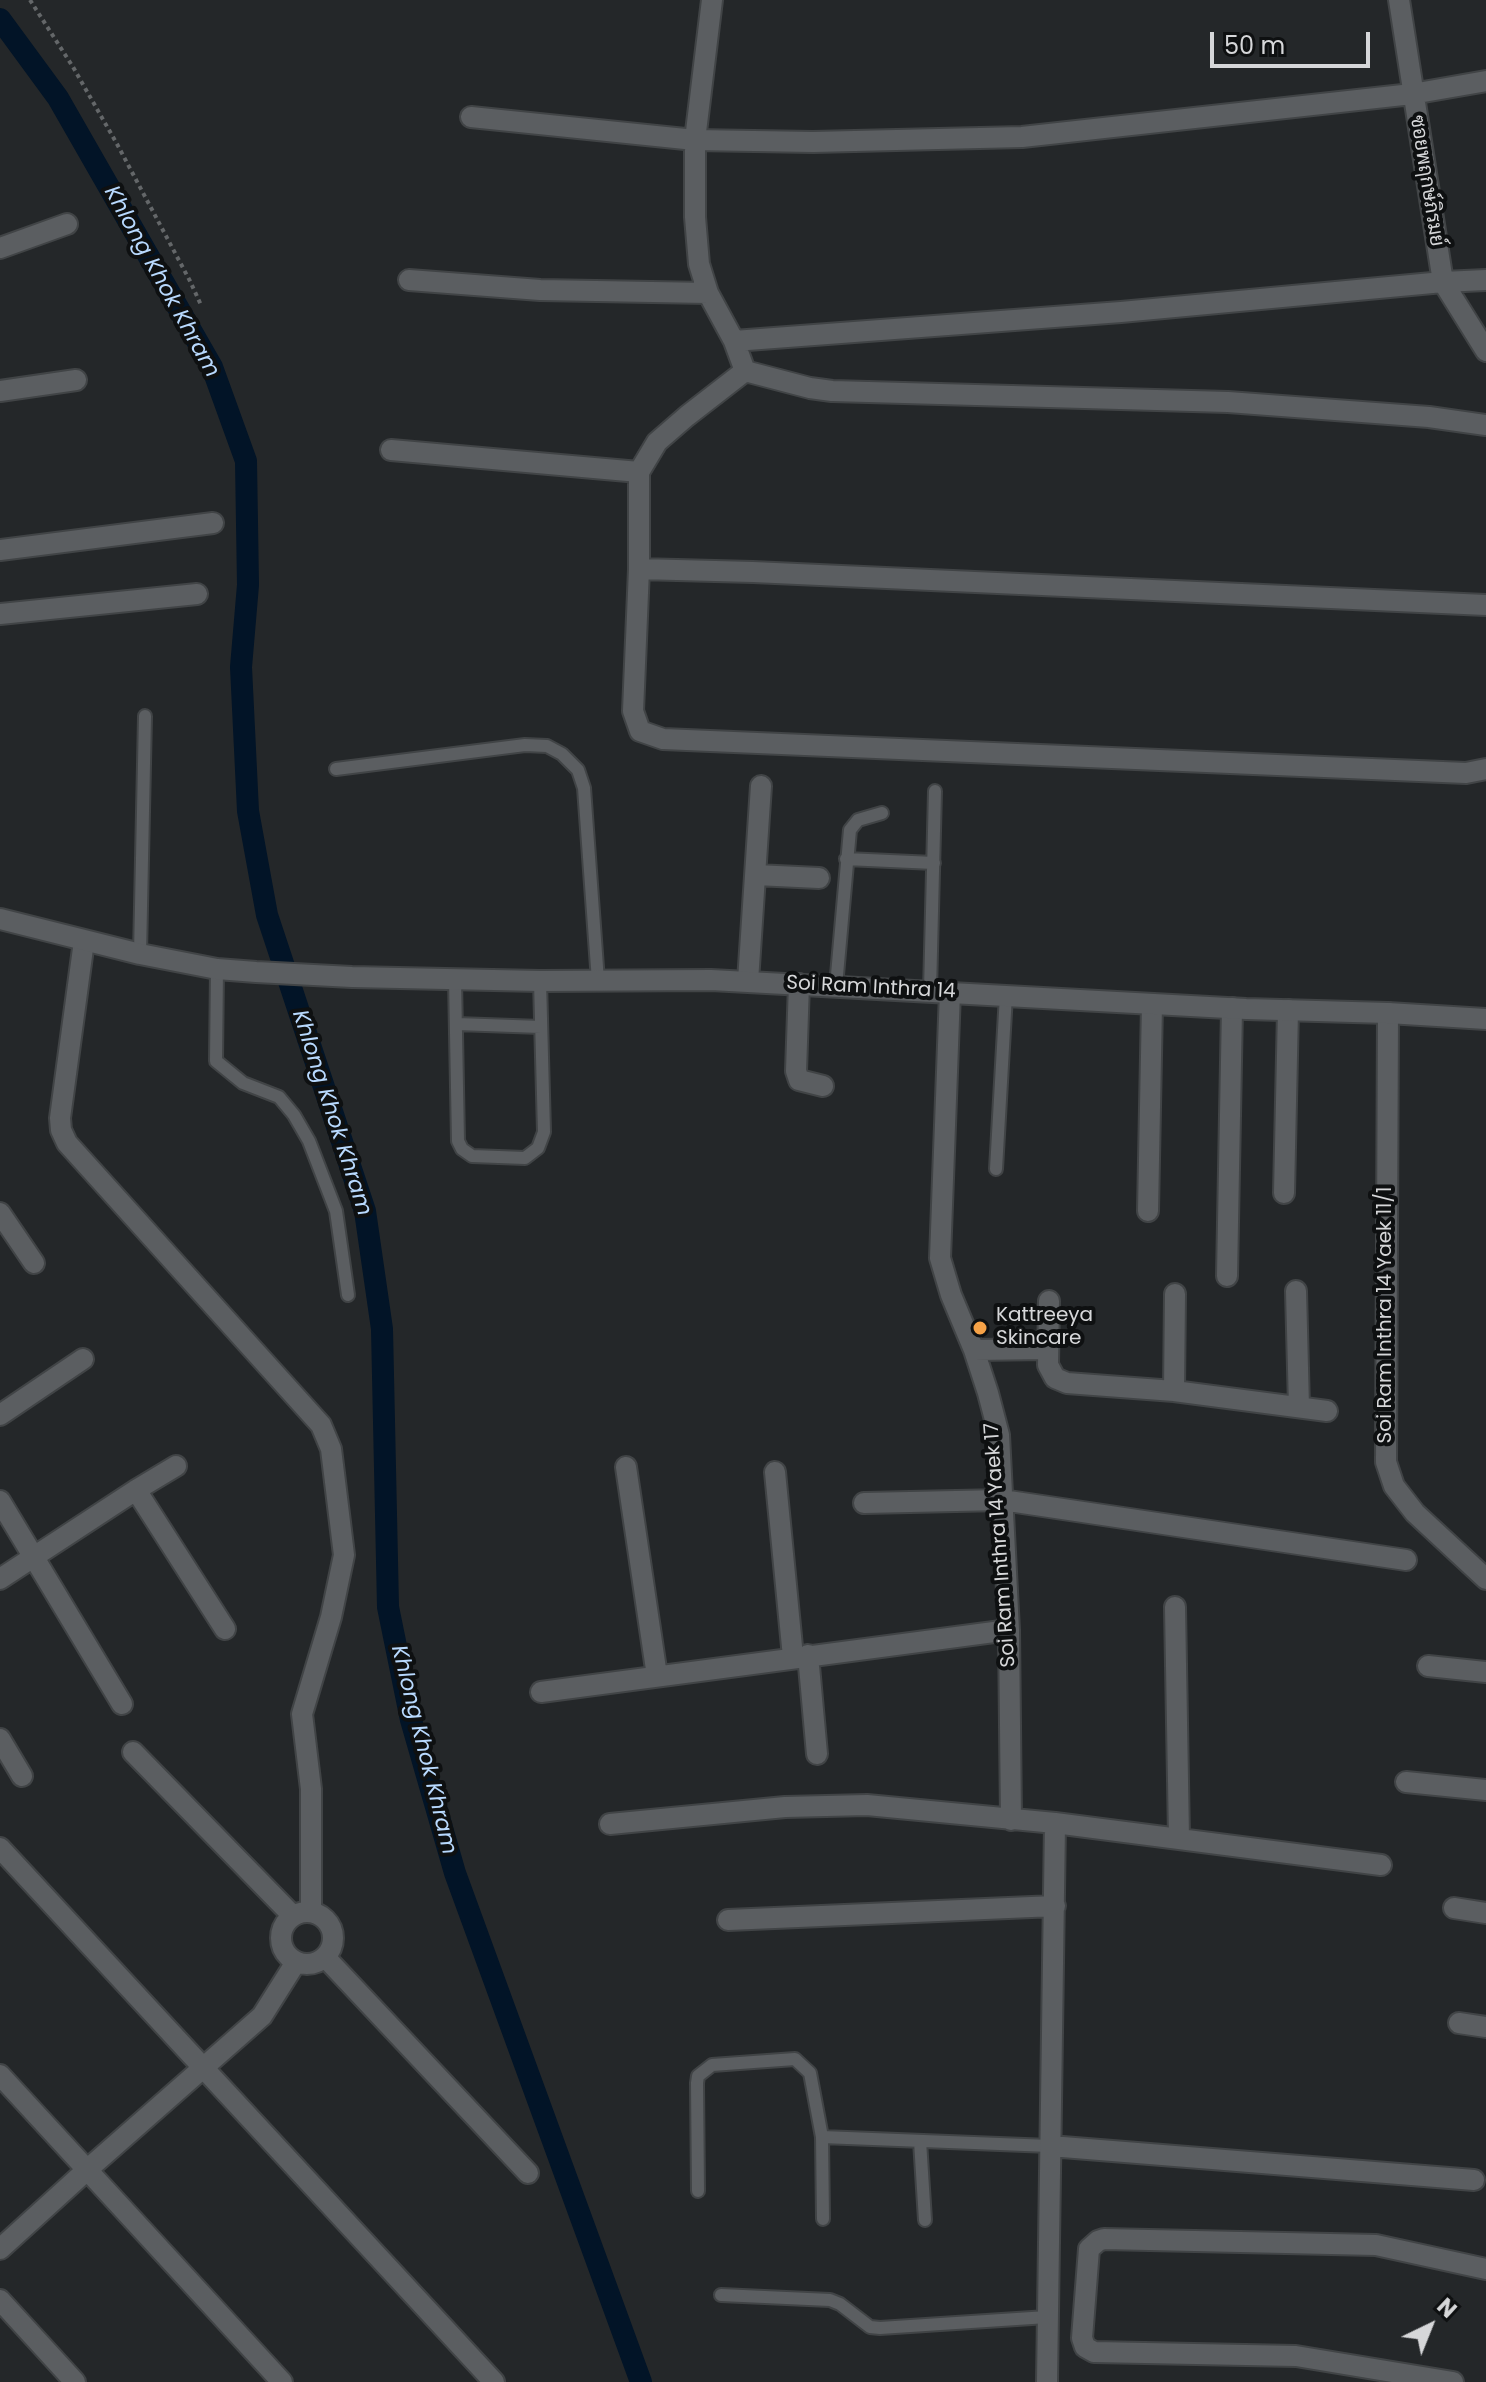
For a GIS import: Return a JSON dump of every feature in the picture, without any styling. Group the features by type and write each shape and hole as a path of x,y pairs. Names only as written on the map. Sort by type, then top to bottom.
{"street":[{"path":"712,0 695,140 695,217 699,264 708,293 734,341 745,371"},
{"name":"ซอยพฤกษ์ภิรมย์","path":"1399,0 1443,282 1486,351"},
{"path":"471,117 695,140 813,142 1022,137 1412,94 1486,81"},
{"path":"0,248 67,224"},
{"path":"409,280 540,290 708,293"},
{"path":"734,341 1486,280"},
{"path":"745,371 832,391 1228,402 1440,418 1486,425"},
{"path":"745,371 657,442 639,472 639,569 633,711 640,731 663,739 1466,773 1486,769"},
{"path":"0,391 76,380"},
{"path":"391,450 639,472"},
{"path":"0,550 213,523"},
{"path":"639,569 1486,605"},
{"path":"0,614 197,594"},
{"path":"748,981 761,786"},
{"path":"756,875 819,878"},
{"name":"Soi Ram Inthra 14","path":"0,919 140,954 217,969 256,972 540,981 748,981 1486,1019"},
{"path":"84,941 60,1118 67,1143 321,1425 331,1449 344,1555 331,1617 302,1714 311,1789 302,1914"},
{"path":"799,984 796,1071 799,1080 823,1086"},
{"name":"Soi Ram Inthra 14 Yaek 17","path":"940,991 940,1258 951,1295 974,1350 999,1435 1009,1630 1011,1820"},
{"path":"1148,1211 1152,1004"},
{"path":"1227,1276 1232,1008"},
{"path":"1284,1193 1288,1010"},
{"name":"Soi Ram Inthra 14 Yaek 11/1","path":"1388,1013 1386,1462 1394,1486 1415,1513 1486,1579"},
{"path":"0,1213 34,1263"},
{"path":"1296,1291 1299,1407"},
{"path":"1174,1391 1175,1294"},
{"path":"1049,1301 1048,1365 1055,1378 1067,1383 1174,1391 1327,1411"},
{"path":"974,1350 1047,1349"},
{"path":"0,1415 83,1359"},
{"path":"0,1579 176,1466"},
{"path":"626,1467 657,1676"},
{"path":"775,1472 817,1754"},
{"path":"136,1490 225,1629"},
{"path":"864,1503 1002,1500 1406,1560"},
{"path":"0,1501 122,1704"},
{"path":"1464,1557 1486,1559"},
{"path":"1175,1607 1179,1838"},
{"path":"541,1692 1009,1630"},
{"path":"1428,1666 1486,1672"},
{"path":"0,1739 22,1776"},
{"path":"133,1752 302,1914 323,1917 333,1933 332,1946 325,1957 311,1964 289,1958 281,1944 282,1928 302,1914"},
{"path":"1406,1782 1486,1790"},
{"path":"610,1824 785,1807 867,1805 1055,1823 1381,1865"},
{"path":"1047,2382 1055,1823"},
{"path":"0,1848 494,2382"},
{"path":"728,1920 1055,1906"},
{"path":"1454,1908 1486,1913"},
{"path":"325,1957 528,2173"},
{"path":"0,2249 262,2016 296,1962"},
{"path":"1459,2023 1486,2027"},
{"path":"0,2075 282,2382"},
{"path":"1050,2146 1474,2180"},
{"path":"1453,2382 1296,2356 1094,2352 1085,2347 1082,2338 1089,2249 1104,2239 1376,2245 1486,2269"},
{"path":"0,2300 75,2382"}],"lane":[{"path":"140,954 145,716"},
{"path":"336,769 525,745 547,746 562,754 578,770 584,788 598,981"},
{"path":"935,791 934,863 940,991"},
{"path":"836,986 850,830 853,824 882,813"},
{"path":"846,859 934,863"},
{"path":"217,969 216,1061 243,1083 279,1097 309,1141 336,1211 348,1295"},
{"path":"455,979 458,1141 462,1149 472,1156 498,1157 528,1157 538,1148 544,1132 540,981"},
{"path":"996,1169 1006,995"},
{"path":"457,1024 541,1027"},
{"path":"698,2191 698,2076 712,2065 795,2059 810,2073 822,2137 823,2219"},
{"path":"822,2137 1050,2146"},
{"path":"920,2141 925,2220"},
{"path":"721,2295 830,2300 870,2327 880,2328 1047,2317"}],"path":[{"path":"30,0 117,144 201,305"}],"waterway":[{"name":"Khlong Khok Khram","path":"0,19 58,98 212,367 246,461 248,585 241,667 248,811 267,915 365,1211 382,1329 388,1607 411,1720 455,1873 641,2382"}],"place":[{"name":"Kattreeya Skincare","path":"980,1328"}]}
